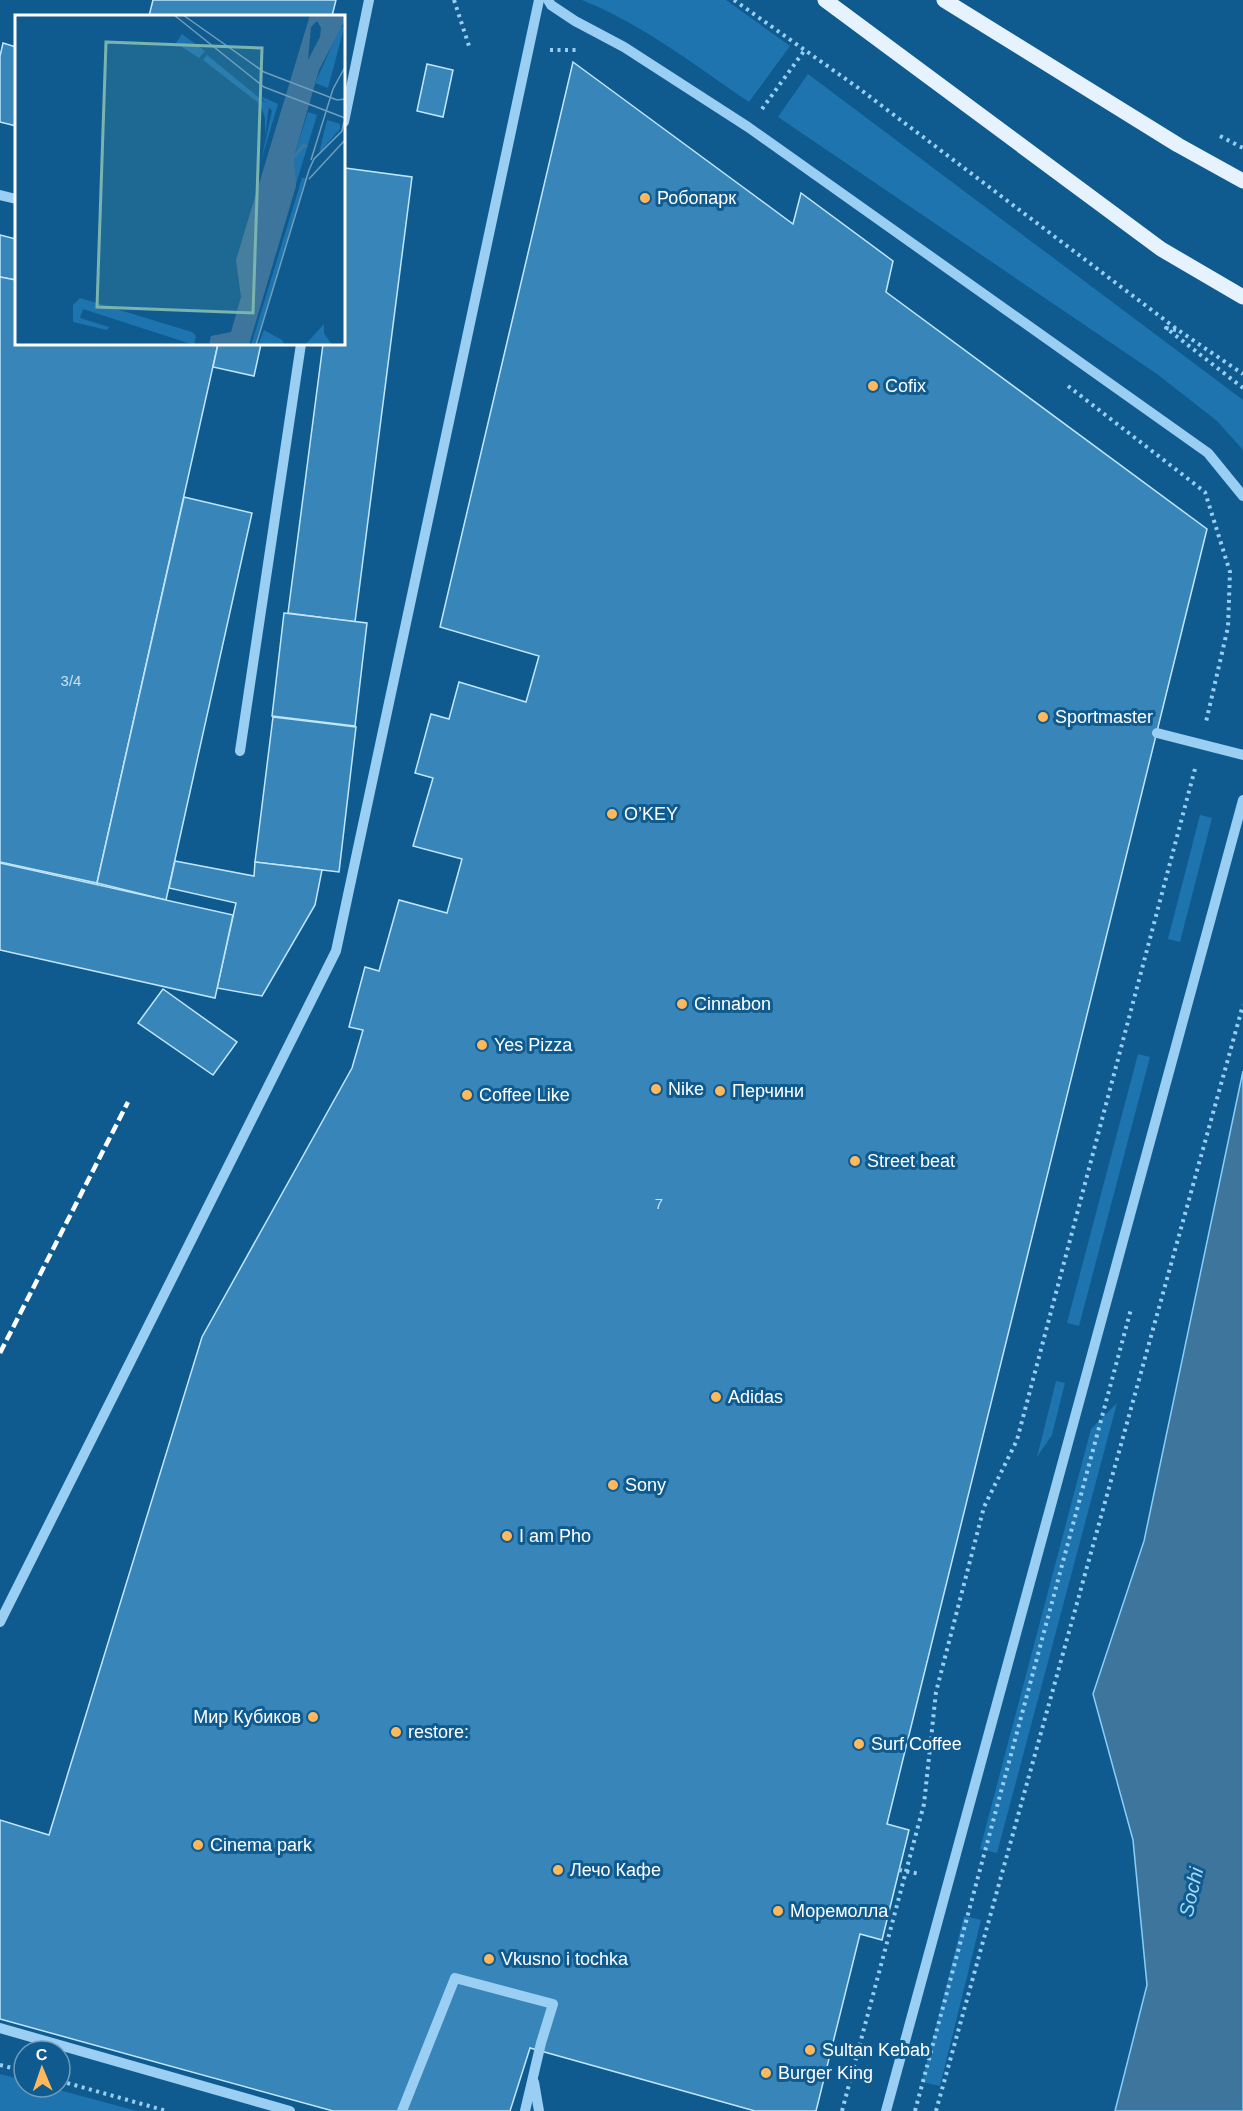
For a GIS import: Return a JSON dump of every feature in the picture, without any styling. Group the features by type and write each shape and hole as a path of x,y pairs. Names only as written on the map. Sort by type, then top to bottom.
{"main road":[{"path":"825,0 1161,249 1243,297"},
{"path":"944,0 1178,145 1243,181"}],"street":[{"path":"345,117 369,0"},
{"path":"0,1622 336,951 539,0"},
{"path":"548,0 551,5 575,21 624,47 748,127 1208,453 1243,495"},
{"path":"0,195 15,199"},
{"path":"240,751 301,345"},
{"path":"1157,733 1243,755"},
{"path":"886,2111 1243,800"},
{"path":"402,2111 455,1978 553,2004 525,2111"},
{"path":"0,2028 73,2044 290,2111"},
{"path":"532,2111 533,2076"},
{"path":"533,2076 539,2111"}],"path":[{"path":"454,0 470,49"},
{"path":"734,0 857,87 1178,330 1243,374"},
{"path":"526,62 535,64 549,50 582,51"},
{"path":"748,127 804,51"},
{"path":"1178,330 1166,328 1243,388"},
{"path":"842,2111 924,1804 936,1692 975,1541 984,1507 1017,1440 1201,745 1228,627 1230,572 1205,492 1064,382"},
{"path":"936,2111 1243,1005"},
{"path":"915,2111 1132,1305"},
{"path":"899,1870 920,1874"},
{"path":"72,2084 167,2111"},
{"path":"145,2111 146,2105"}],"shaded area":[{"path":"582,0 726,0 790,46 749,102 647,33"},
{"path":"808,74 1243,400 1243,450 1217,421 1157,374 778,117"},
{"path":"1200,815 1212,818 1180,942 1168,939"},
{"path":"1138,1054 1150,1057 1079,1326 1067,1323"},
{"path":"1056,1381 1065,1383 1052,1435 1037,1457"},
{"path":"1117,1403 997,1853 980,1849 1091,1429"},
{"path":"964,1916 981,1920 940,2086 922,2082"},
{"path":"0,2074 12,2077 12,2099 72,2099 72,2093 137,2111 0,2111"}],"water":[{"name":"Sochi","path":"1243,1071 1243,2111 1115,2111 1147,1985 1133,1840 1093,1694 1144,1541"}],"building":[{"path":"153,0 336,0 332,15 149,15"},
{"path":"3,43 15,47 15,126 0,122 0,56"},
{"path":"573,62 793,224 801,193 893,261 886,292 1207,529 887,1824 909,1830 882,1940 860,1934 816,2111 755,2111 530,2048 510,2111 333,2111 0,2019 0,1820 49,1835 202,1337 352,1068 363,1030 349,1027 365,967 379,971 399,900 447,913 462,859 413,846 433,778 415,773 431,714 449,719 459,682 526,702 539,656 440,627"},
{"path":"427,64 453,70 443,117 417,111"},
{"path":"345,168 412,177 355,622 288,613 323,345 345,345"},
{"path":"0,235 15,239 15,280 0,277"},
{"path":"0,277 15,280 15,345 218,345 97,883 0,862"},
{"path":"218,345 261,345 254,376 213,367"},
{"path":"184,497 252,513 166,900 97,883"},
{"path":"284,613 367,623 355,726 272,716"},
{"path":"273,717 356,727 339,872 255,862"},
{"path":"175,861 254,876 255,862 322,870 315,905 262,996 217,988 236,903 169,888"},
{"path":"0,863 233,915 215,998 0,950"},
{"path":"163,989 237,1042 213,1075 138,1023"}],"railway":[{"path":"0,1353 128,1102"}],"place":[{"name":"Робопарк","path":"645,198"},
{"name":"Cofix","path":"873,386"},
{"name":"Sportmaster","path":"1043,717"},
{"name":"O’KEY","path":"612,814"},
{"name":"Cinnabon","path":"682,1004"},
{"name":"Yes Pizza","path":"482,1045"},
{"name":"Nike","path":"656,1089"},
{"name":"Перчини","path":"720,1091"},
{"name":"Coffee Like","path":"467,1095"},
{"name":"Street beat","path":"855,1161"},
{"name":"Adidas","path":"716,1397"},
{"name":"Sony","path":"613,1485"},
{"name":"I am Pho","path":"507,1536"},
{"name":"Мир Кубиков","path":"313,1717"},
{"name":"restore:","path":"396,1732"},
{"name":"Surf Coffee","path":"859,1744"},
{"name":"Cinema park","path":"198,1845"},
{"name":"Лечо Кафе","path":"558,1870"},
{"name":"Моремолла","path":"778,1911"},
{"name":"Vkusno i tochka","path":"489,1959"},
{"name":"Sultan Kebab","path":"810,2050"},
{"name":"Burger King","path":"766,2073"}]}
